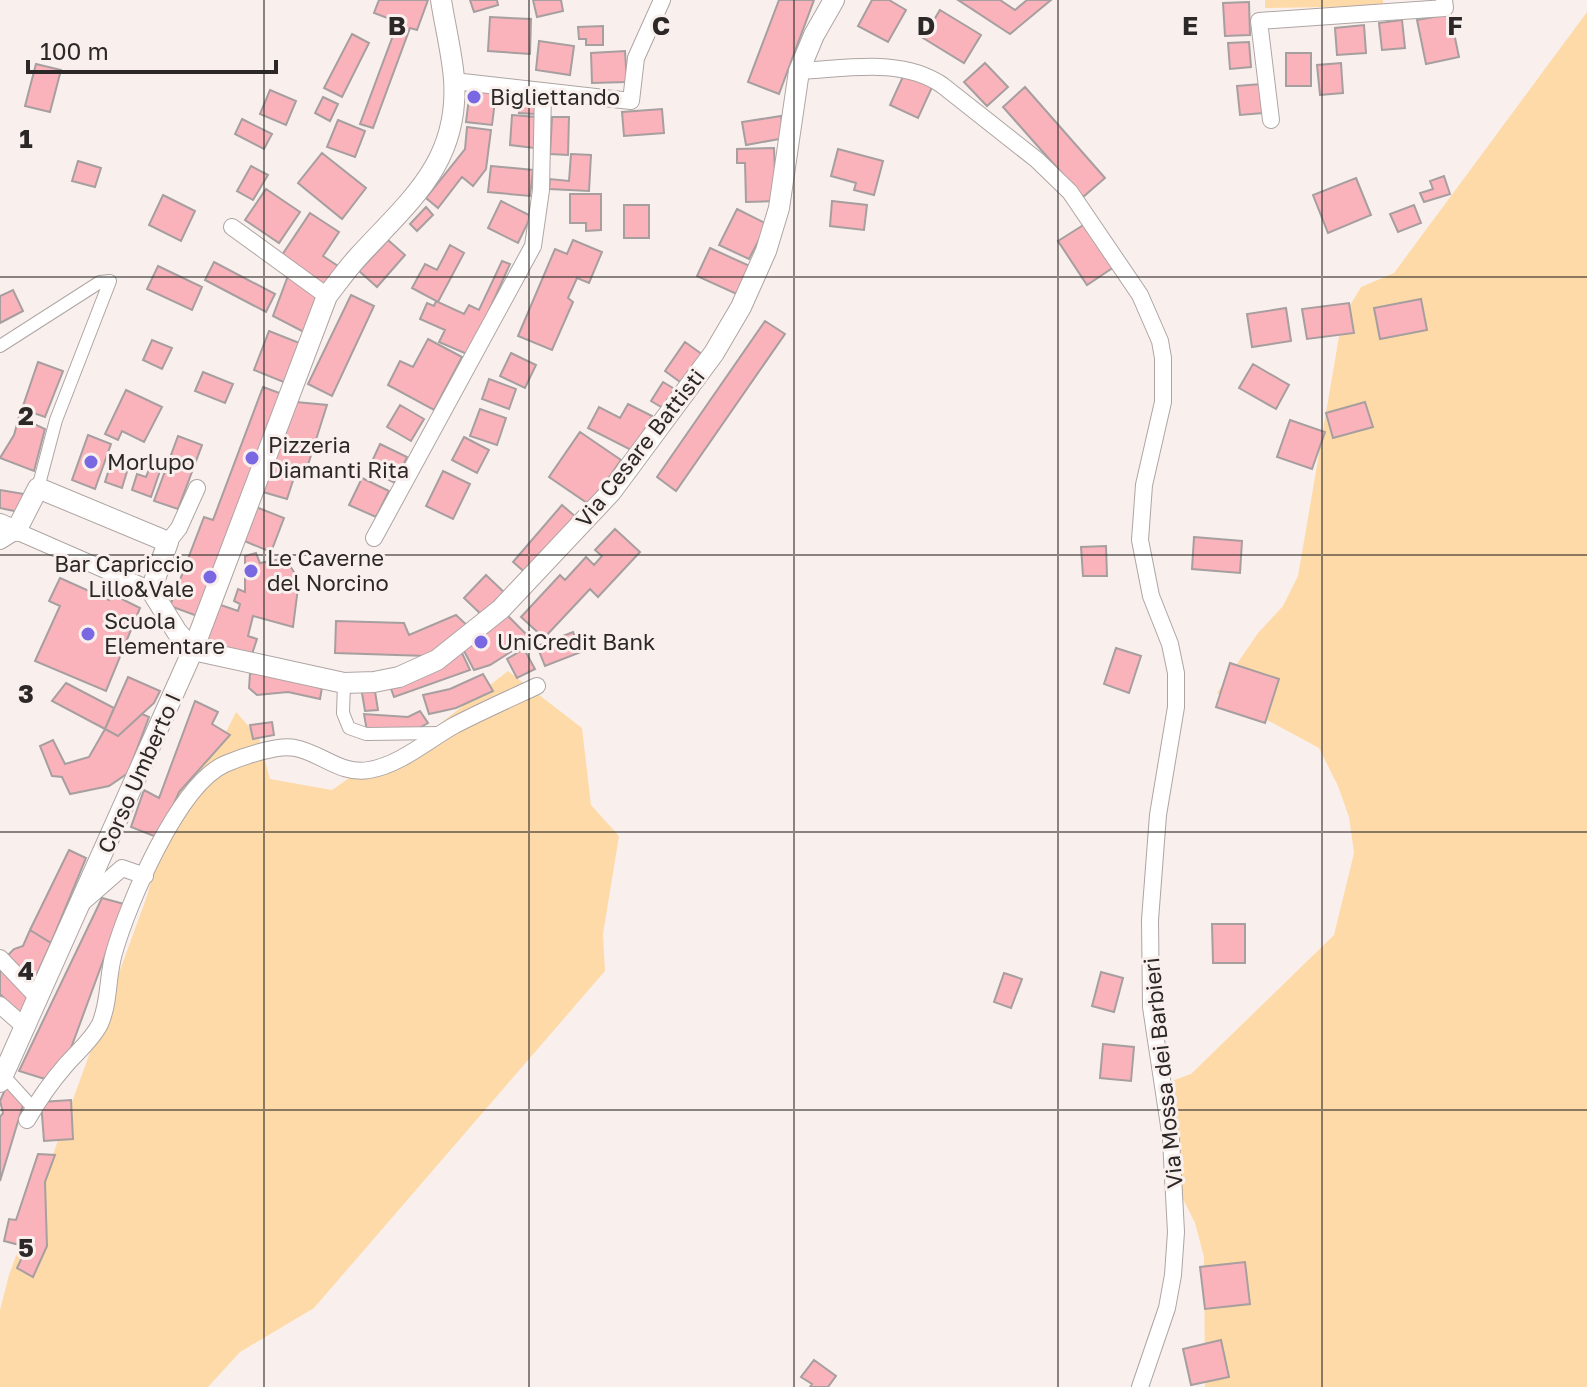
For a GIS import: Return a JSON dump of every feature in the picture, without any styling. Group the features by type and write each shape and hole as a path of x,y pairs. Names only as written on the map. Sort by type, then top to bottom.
{"street":[{"name":"Corso Umberto I","path":"2,1079 193,650 327,296 355,259 418,195 433,171 449,128 454,81 441,0"},
{"path":"454,81 631,101 636,58 662,0"},
{"name":"Via Cesare Battisti","path":"193,650 344,683 374,682 424,668 459,645 501,609 589,517 631,467 728,331 758,271 779,208 799,71 814,35 834,0"},
{"path":"1271,120 1259,21 1445,8 1444,0"},
{"name":"Via Mossa dei Barbieri","path":"799,71 906,68 942,85 1037,160 1070,192 1134,284 1160,341 1164,392 1144,485 1140,540 1151,596 1170,644 1176,673 1176,707 1158,815 1150,920 1151,1007 1171,1139 1176,1232 1167,1308 1140,1387"},
{"path":"374,538 533,246 541,190 543,91"},
{"path":"232,227 327,296"},
{"path":"0,346 100,282 110,281 56,420 38,488 5,532 151,590 177,632 193,650"},
{"path":"38,488 168,542"},
{"path":"151,590 168,542 179,528 197,488"},
{"path":"344,683 343,713 349,728 366,734 441,733"},
{"path":"2,1079 30,1114 54,1079 95,1033 108,998 115,949 145,876 186,799 207,775 221,766 277,748 290,747 347,769 368,770 387,764 441,733 537,686"},
{"path":"80,904 122,868 145,876"},
{"path":"0,958 39,999"},
{"path":"0,1005 26,1028"}],"shaded area":[{"path":"1265,0 1383,0 1383,6 1265,8"},
{"path":"1587,12 1587,1387 1205,1387 1204,1257 1195,1223 1178,1189 1160,1085 1191,1074 1334,935 1354,853 1349,817 1319,748 1217,693 1258,633 1283,606 1298,576 1342,319 1361,287 1394,273"},
{"path":"508,671 582,728 591,805 619,836 603,934 605,971 314,1308 240,1352 208,1387 0,1387 0,1310 9,1275 147,896 183,761 221,742 236,712 259,738 270,779 332,790 365,767 406,750"}],"building":[{"path":"379,0 428,0 417,30 410,28 373,128 360,124 398,22 374,13"},
{"path":"470,0 497,0 498,5 474,12"},
{"path":"533,0 561,0 563,11 537,17"},
{"path":"779,0 814,0 779,94 748,82"},
{"path":"872,0 889,0 906,10 888,42 858,26"},
{"path":"958,0 1000,0 1015,10 1027,0 1051,0 1010,34"},
{"path":"1249,2 1250,35 1225,36 1223,3"},
{"path":"940,10 981,35 964,63 923,38"},
{"path":"1450,14 1459,57 1426,64 1417,20"},
{"path":"490,17 531,19 530,54 488,51"},
{"path":"1402,20 1405,48 1382,50 1379,23"},
{"path":"1364,25 1366,53 1337,55 1335,28"},
{"path":"603,26 603,45 586,45 586,39 579,39 578,27"},
{"path":"352,34 369,43 342,97 324,88"},
{"path":"539,41 574,46 570,75 536,70"},
{"path":"1249,42 1251,67 1230,69 1228,43"},
{"path":"625,51 627,82 592,83 591,53"},
{"path":"1286,53 1311,53 1311,86 1286,86"},
{"path":"985,63 1008,87 987,106 964,82"},
{"path":"1341,63 1343,93 1320,95 1317,65"},
{"path":"36,64 61,70 50,112 25,106"},
{"path":"905,72 933,85 918,118 890,105"},
{"path":"1261,84 1263,113 1240,115 1237,86"},
{"path":"1025,87 1105,178 1083,197 1003,107"},
{"path":"270,90 296,101 286,125 260,114"},
{"path":"470,90 496,93 492,125 466,122"},
{"path":"520,93 536,94 535,114 519,113"},
{"path":"323,97 338,104 330,121 315,113"},
{"path":"662,109 664,133 624,136 622,112"},
{"path":"512,115 537,117 534,148 510,145"},
{"path":"781,116 785,138 746,145 742,122"},
{"path":"552,117 569,117 568,155 550,154"},
{"path":"242,119 272,134 264,149 235,134"},
{"path":"338,120 365,131 355,157 327,147"},
{"path":"467,127 491,130 486,169 473,186 462,177 438,208 426,198 465,149"},
{"path":"774,148 776,201 746,202 745,163 737,163 737,149"},
{"path":"838,149 883,161 874,195 854,190 856,183 831,176"},
{"path":"322,153 366,188 342,219 298,183"},
{"path":"571,154 591,155 589,191 549,189 550,179 569,181"},
{"path":"78,161 101,168 95,187 72,181"},
{"path":"251,166 268,175 253,200 237,191"},
{"path":"491,166 533,170 530,196 488,192"},
{"path":"1444,176 1450,194 1424,202 1420,193 1433,189 1430,181"},
{"path":"1356,178 1371,215 1328,233 1313,195"},
{"path":"266,189 300,212 279,243 245,220"},
{"path":"570,194 601,194 601,230 586,231 586,223 570,223"},
{"path":"163,195 195,211 181,241 149,225"},
{"path":"501,201 531,216 518,243 488,228"},
{"path":"832,201 867,205 864,230 830,226"},
{"path":"624,205 649,205 649,238 624,238"},
{"path":"1414,205 1421,223 1398,232 1390,214"},
{"path":"426,207 433,215 417,231 410,224"},
{"path":"737,209 767,224 749,259 719,245"},
{"path":"310,213 339,232 323,256 338,266 324,287 280,258"},
{"path":"1085,224 1114,267 1087,285 1058,241"},
{"path":"388,240 405,255 377,287 359,271"},
{"path":"573,240 602,252 589,283 577,278 568,298 573,302 552,350 518,336 555,249 567,254"},
{"path":"450,245 464,253 438,302 412,288 425,264 437,270"},
{"path":"710,248 754,268 741,296 697,276"},
{"path":"502,261 510,264 469,355 439,342 445,330 420,319 427,303 434,306 436,301 464,314 469,305 479,310"},
{"path":"214,262 275,294 266,312 205,280"},
{"path":"158,266 202,287 192,310 147,289"},
{"path":"289,273 319,295 304,332 273,316"},
{"path":"13,290 23,311 0,323 0,296"},
{"path":"351,295 374,306 332,396 308,384"},
{"path":"1421,299 1427,330 1380,339 1374,308"},
{"path":"1349,303 1354,333 1307,339 1302,309"},
{"path":"1286,308 1291,341 1252,347 1247,314"},
{"path":"765,321 785,334 676,491 657,477"},
{"path":"269,331 302,344 286,383 254,370"},
{"path":"428,339 462,357 434,410 388,385 400,361 413,367"},
{"path":"152,340 172,348 162,369 143,360"},
{"path":"685,342 703,355 683,384 665,371"},
{"path":"511,353 536,365 525,388 500,376"},
{"path":"38,362 63,371 45,417 22,409"},
{"path":"1253,364 1289,385 1276,409 1239,388"},
{"path":"203,372 233,384 225,403 195,391"},
{"path":"489,379 516,389 509,409 482,399"},
{"path":"663,382 678,391 666,410 651,401"},
{"path":"263,387 285,395 200,617 170,606 204,517 213,520"},
{"path":"126,390 162,407 144,442 122,431 118,440 105,434"},
{"path":"296,402 327,405 306,471 274,460"},
{"path":"1365,402 1373,427 1333,438 1326,413"},
{"path":"628,404 652,416 633,451 588,428 599,407 620,418"},
{"path":"400,405 424,419 411,441 387,427"},
{"path":"480,409 506,418 497,445 470,436"},
{"path":"19,417 45,429 34,471 0,458 14,435"},
{"path":"1290,420 1325,432 1312,469 1277,457"},
{"path":"580,432 621,460 590,505 549,477"},
{"name":"Morlupo","path":"88,435 111,444 95,489 72,480"},
{"path":"178,436 202,445 178,509 154,501"},
{"path":"464,437 489,450 477,473 452,460"},
{"path":"380,444 407,457 395,483 368,470"},
{"path":"112,460 129,465 122,488 105,482"},
{"path":"274,460 297,468 287,499 263,492"},
{"path":"150,467 160,471 151,497 132,490 137,474 146,477"},
{"path":"443,471 470,484 453,519 426,506"},
{"path":"362,478 389,491 376,517 349,505"},
{"path":"0,490 24,494 19,512 0,508"},
{"path":"562,505 577,518 528,575 513,562"},
{"path":"256,507 284,518 271,552 242,540"},
{"path":"615,529 640,552 598,597 590,589 544,638 521,617 560,575 565,580 586,557 594,565 602,556 595,550"},
{"path":"1194,537 1242,541 1240,573 1192,569"},
{"path":"1106,546 1107,576 1083,576 1081,547"},
{"path":"256,553 260,563 285,558 299,580 293,627 253,616 248,636 257,639 251,657 202,643 218,604 238,611 240,604 234,601 238,589 245,592 245,556"},
{"path":"486,575 507,595 485,618 464,598"},
{"name":"Scuola Elementare","path":"60,578 109,600 112,594 140,608 106,691 35,661 60,606 49,601"},
{"path":"505,613 531,639 490,665 474,670 463,649"},
{"path":"456,615 471,629 427,656 335,653 336,621 404,623 409,635"},
{"path":"573,632 581,652 545,666 537,646"},
{"path":"1116,648 1141,656 1129,693 1104,684"},
{"path":"524,649 535,669 517,678 507,659"},
{"path":"462,653 470,670 394,697 389,683"},
{"path":"1230,663 1279,679 1265,723 1216,707"},
{"path":"250,673 323,682 320,699 288,692 257,695 249,688"},
{"path":"483,674 493,691 456,708 429,714 423,695 450,689"},
{"path":"128,677 160,691 154,703 118,736 105,729"},
{"path":"66,683 114,708 105,729 52,701"},
{"path":"374,685 378,710 365,711 361,687"},
{"path":"195,701 218,712 212,724 230,735 179,792 159,838 131,827 144,790 159,798"},
{"path":"420,711 428,723 414,731 367,731 364,714 408,717"},
{"path":"142,714 149,717 128,773 109,786 70,794 62,777 52,776 40,746 53,740 65,764 89,757 105,729 118,736"},
{"path":"272,722 274,735 253,739 250,725"},
{"path":"69,850 86,858 51,943 30,930"},
{"path":"102,898 124,904 71,1048 45,1079 19,1071"},
{"path":"1212,924 1245,924 1245,963 1213,963"},
{"path":"30,930 51,943 32,985 8,955 23,946"},
{"path":"0,969 30,998 21,1016 0,994"},
{"path":"1101,972 1123,978 1114,1012 1092,1006"},
{"path":"1004,973 1022,979 1011,1008 994,1002"},
{"path":"1103,1044 1134,1047 1131,1081 1100,1078"},
{"path":"7,1085 23,1105 0,1181 0,1117 3,1113 0,1101"},
{"path":"71,1100 73,1139 44,1141 41,1102"},
{"path":"38,1154 55,1155 45,1182 47,1246 33,1277 17,1268 27,1247 4,1241 9,1219 16,1220"},
{"path":"1245,1262 1250,1304 1205,1309 1200,1267"},
{"path":"1221,1340 1229,1377 1191,1385 1183,1349"},
{"path":"814,1360 836,1376 828,1387 810,1387 812,1384 801,1377"}],"place":[{"name":"Bigliettando","path":"474,97"},
{"name":"Pizzeria Diamanti Rita","path":"252,458"},
{"name":"Morlupo","path":"91,462"},
{"name":"Le Caverne del Norcino","path":"251,571"},
{"name":"Bar Capriccio Lillo&Vale","path":"210,577"},
{"name":"Scuola Elementare","path":"88,634"},
{"name":"UniCredit Bank","path":"481,642"}]}
